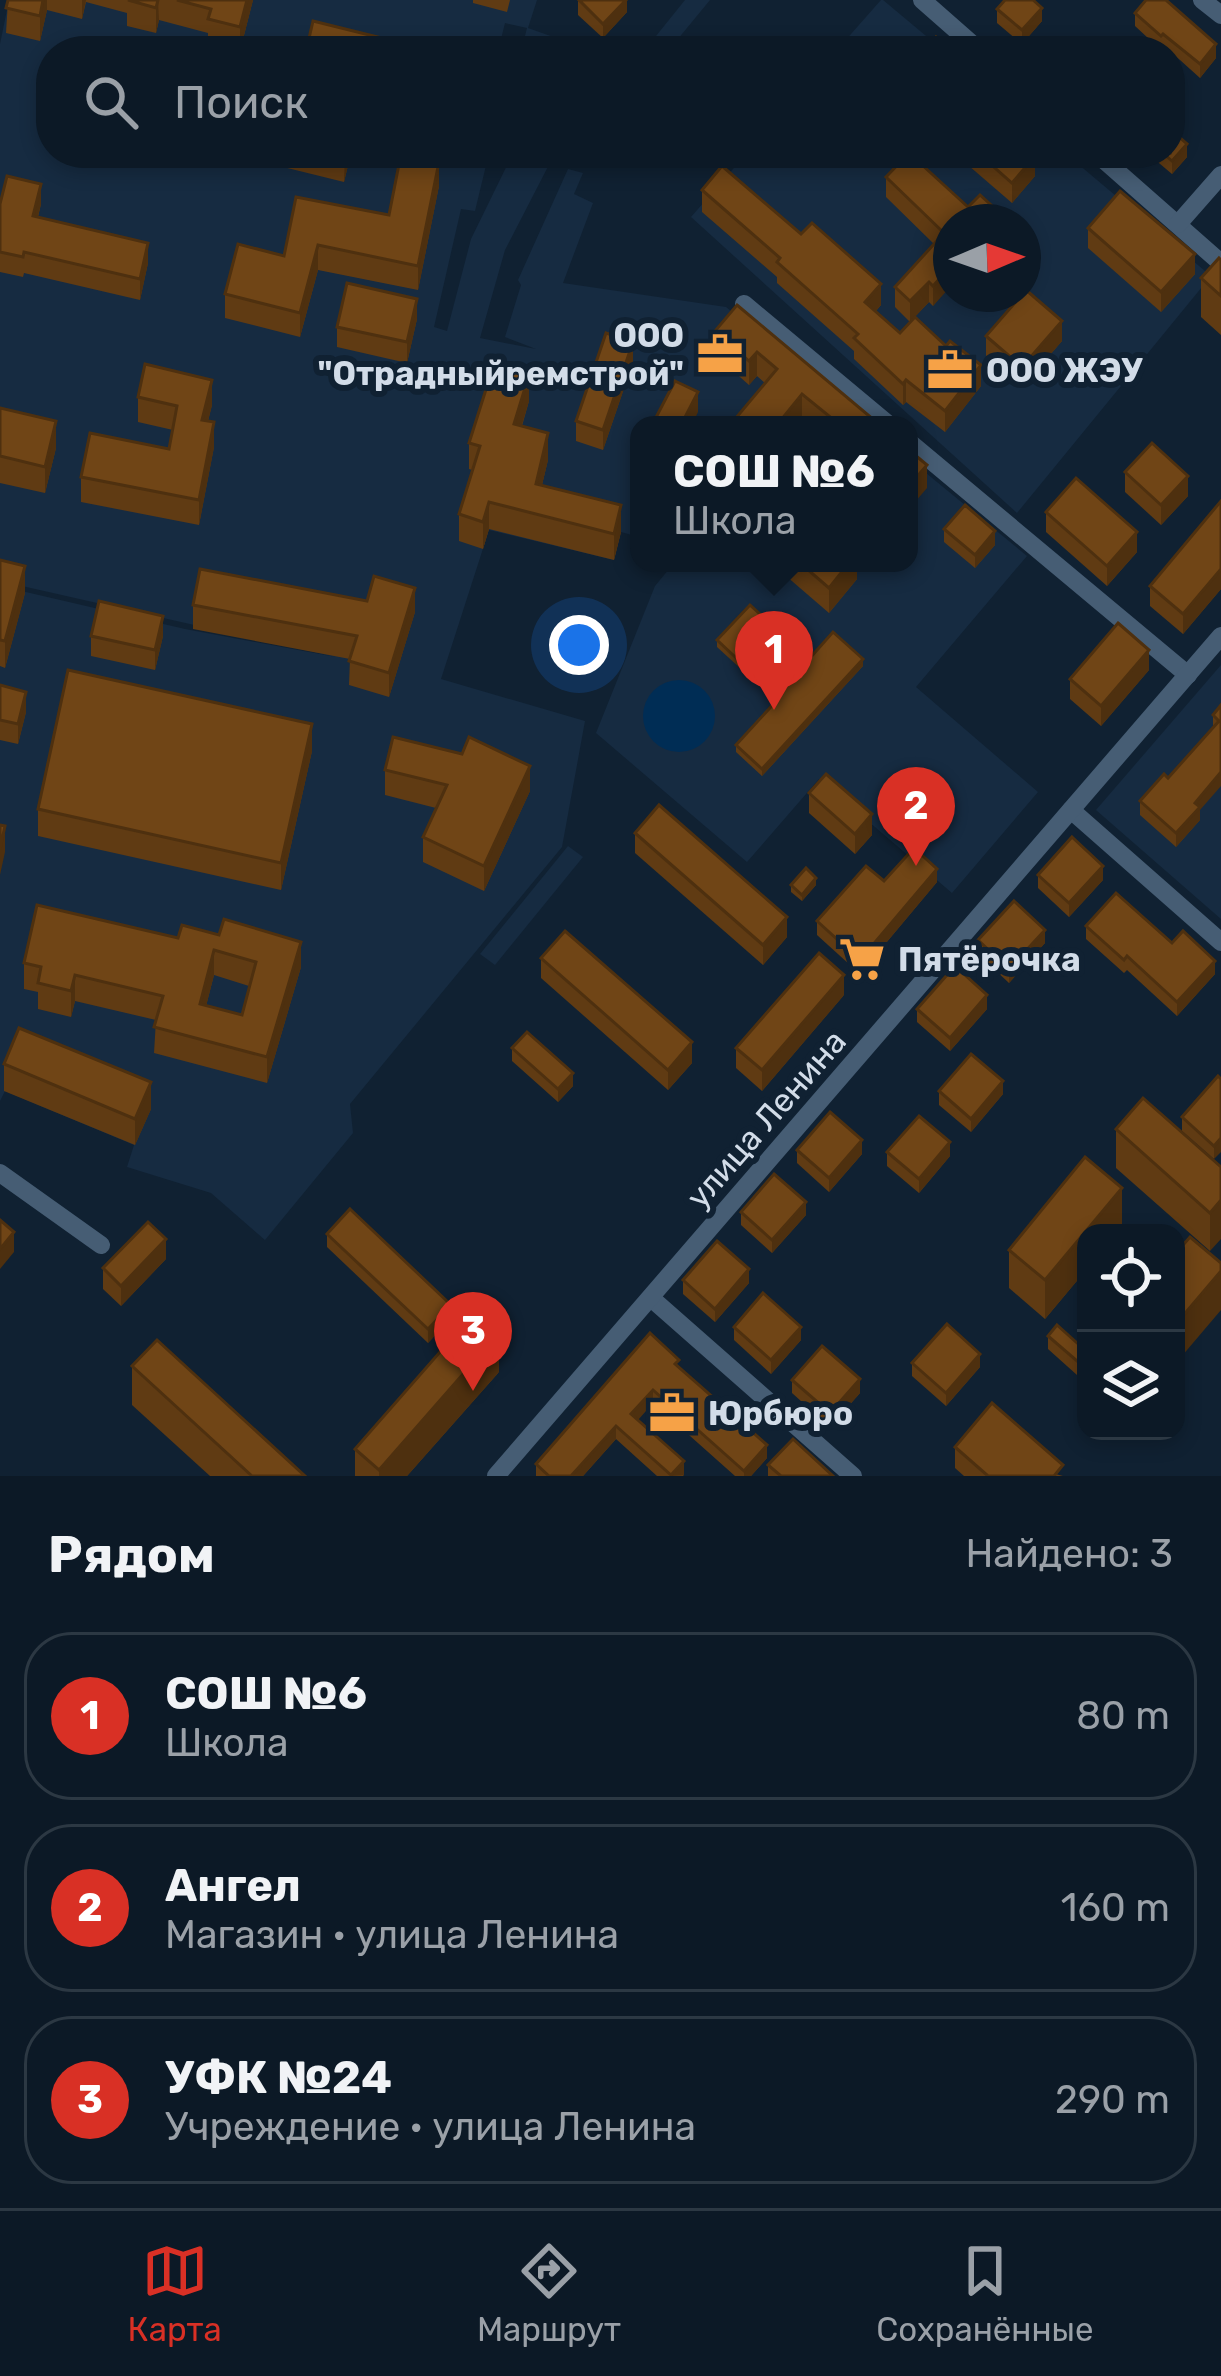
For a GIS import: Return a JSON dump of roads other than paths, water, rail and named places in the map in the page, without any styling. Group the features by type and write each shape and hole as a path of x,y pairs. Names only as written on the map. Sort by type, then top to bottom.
{"street":[{"path":"922,0 963,36"},
{"path":"1202,0 1221,15"},
{"path":"1113,168 1221,262"},
{"path":"1178,224 1221,175"},
{"path":"744,304 878,416"},
{"path":"918,450 1188,675"},
{"name":"улица Ленина","path":"502,1474 1221,636"},
{"path":"1071,810 1221,942"},
{"path":"0,1173 101,1245"},
{"path":"651,1298 854,1476"}],"place":[{"name":"ООО \"Отрадныйремстрой\"","path":"720,354"},
{"name":"ООО ЖЭУ","path":"950,370"},
{"name":"СОШ №6","path":"774,710"},
{"name":"Ангел","path":"916,866"},
{"name":"Пятёрочка","path":"862,959"},
{"name":"УФК №24","path":"473,1391"},
{"name":"Юрбюро","path":"672,1413"}]}
